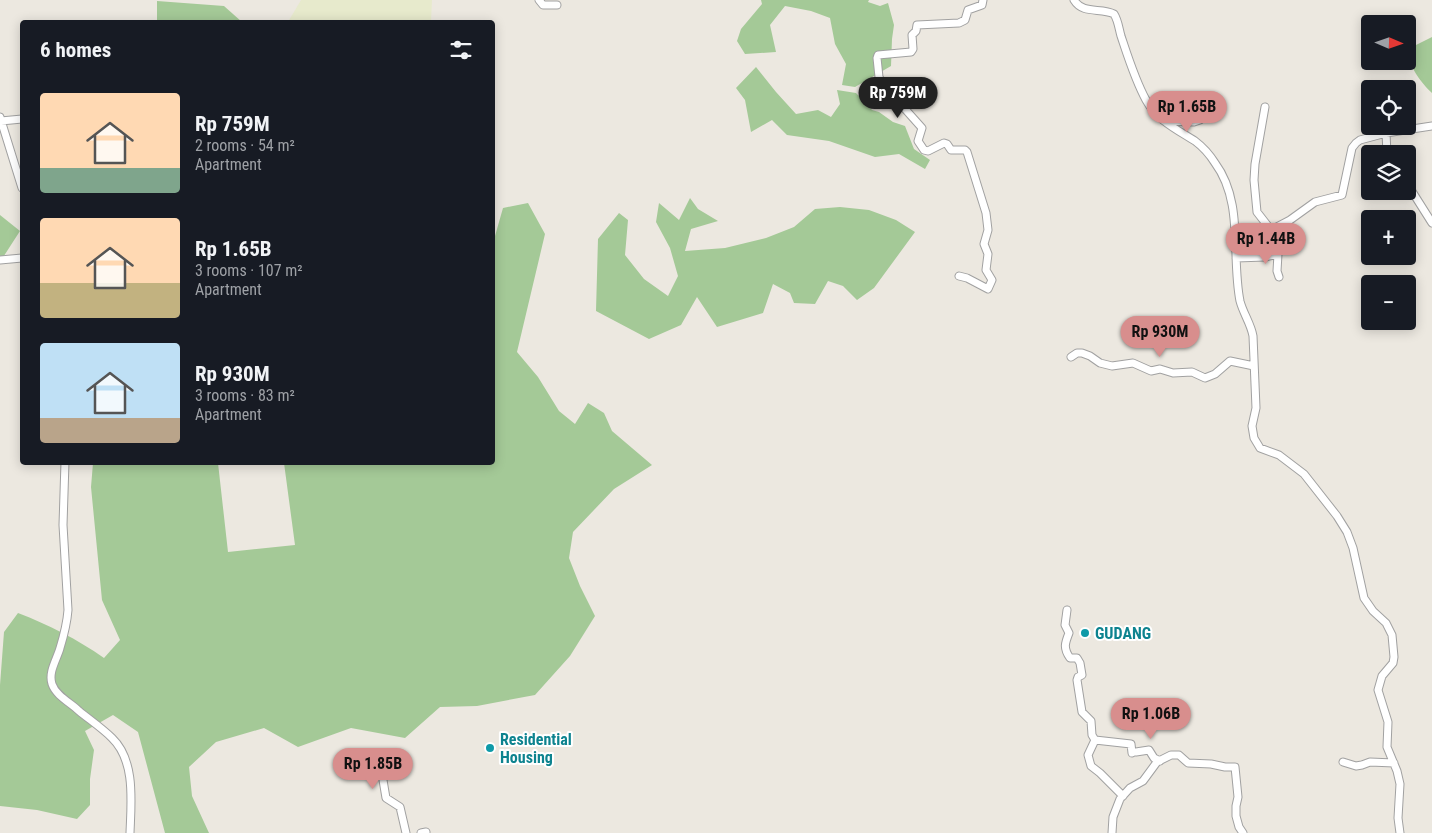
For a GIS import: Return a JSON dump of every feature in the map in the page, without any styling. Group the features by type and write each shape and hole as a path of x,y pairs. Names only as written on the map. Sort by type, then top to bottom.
{"street":[{"path":"539,0 544,5 557,5"},
{"path":"959,276 988,288 992,280 986,272 988,255 984,244 988,230 985,212 967,152 964,150 951,150 944,143 928,151 924,150 918,141 922,128 897,100 884,97 884,87 879,76 877,58 878,55 911,52 913,48 912,35 916,31 917,24 959,23 964,20 968,9 982,5 983,0"},
{"path":"1074,0 1083,8 1109,11 1114,14 1136,80 1146,100 1155,113 1164,121 1204,149 1217,165 1230,191 1240,299 1252,330 1256,408 1252,426 1254,438 1260,448 1280,455 1304,474 1337,516 1347,532 1353,548 1364,598 1372,611 1386,624 1392,635 1393,663 1382,676 1378,690 1388,722 1387,747 1400,784 1398,818 1400,833"},
{"path":"1265,107 1254,180 1257,212 1271,230 1270,232 1278,254 1277,271 1279,277"},
{"path":"20,119 1,119 20,181"},
{"path":"1164,121 1194,122 1200,120"},
{"path":"1416,128 1432,126"},
{"path":"1271,230 1290,220 1315,202 1342,195 1352,148 1360,140 1379,135"},
{"path":"1416,198 1432,224"},
{"path":"1236,258 1265,257 1278,254"},
{"path":"0,260 20,258"},
{"path":"1071,356 1082,352 1100,363 1112,366 1133,363 1151,371 1160,369 1172,373 1192,372 1206,378 1215,374 1230,361 1254,366"},
{"path":"65,465 64,525 68,610 64,633 52,670 52,682 61,696 112,737 121,749 127,765 131,790 130,833"},
{"path":"1067,610 1065,625 1069,633 1064,643 1065,651 1070,658 1077,658 1080,662 1082,675 1077,680 1082,712 1091,721 1092,735 1095,740"},
{"path":"1095,740 1131,744 1134,752 1149,750 1154,758 1160,761"},
{"path":"1095,740 1088,755 1091,767 1100,773 1123,796"},
{"path":"1112,833 1113,817 1117,803 1130,788 1143,780 1153,766 1171,755 1179,754 1188,763 1235,767 1238,797 1236,816 1243,833"},
{"path":"379,756 386,798 400,807 406,833"},
{"path":"1343,762 1356,766 1370,762 1394,763"}],"green space":[{"path":"301,0 432,0 431,20 289,20"},
{"path":"761,0 869,0 868,2 880,6 888,3 894,25 891,66 855,87 842,85 846,64 835,44 830,18 811,11 785,6 770,25 776,52 745,54 737,41 741,29 762,4"},
{"path":"157,1 224,6 240,20 157,20"},
{"path":"1432,37 1432,93 1414,70 1416,70 1416,45"},
{"path":"756,67 796,114 818,110 831,117 840,104 837,90 856,93 872,110 879,112 893,122 905,126 914,149 930,160 925,169 899,154 875,157 829,141 787,135 772,120 751,132 745,100 736,88"},
{"path":"690,198 698,209 718,221 691,229 685,251 725,248 766,238 794,227 815,209 840,207 869,210 896,220 915,232 874,288 857,300 843,286 828,281 815,304 794,303 790,293 773,284 763,313 717,327 697,297 681,325 649,339 596,311 598,239 619,213 628,220 625,255 644,279 668,296 678,276 670,248 656,222 659,203 679,220"},
{"path":"528,203 545,234 517,352 538,377 559,411 575,424 588,403 604,413 612,431 652,465 614,489 573,532 569,558 595,616 570,656 535,695 477,706 440,707 405,738 351,728 298,747 264,728 216,742 189,767 192,796 209,833 165,833 138,732 113,715 85,731 94,750 90,779 90,805 77,819 37,810 0,806 0,685 4,632 18,613 41,622 104,658 120,640 102,600 91,487 93,465 218,465 228,552 295,545 284,465 495,465 495,236 503,208"},
{"path":"0,215 20,231 0,262"}],"place":[{"name":"GUDANG","path":"1085,633"},
{"name":"Residential Housing","path":"490,748"}]}
